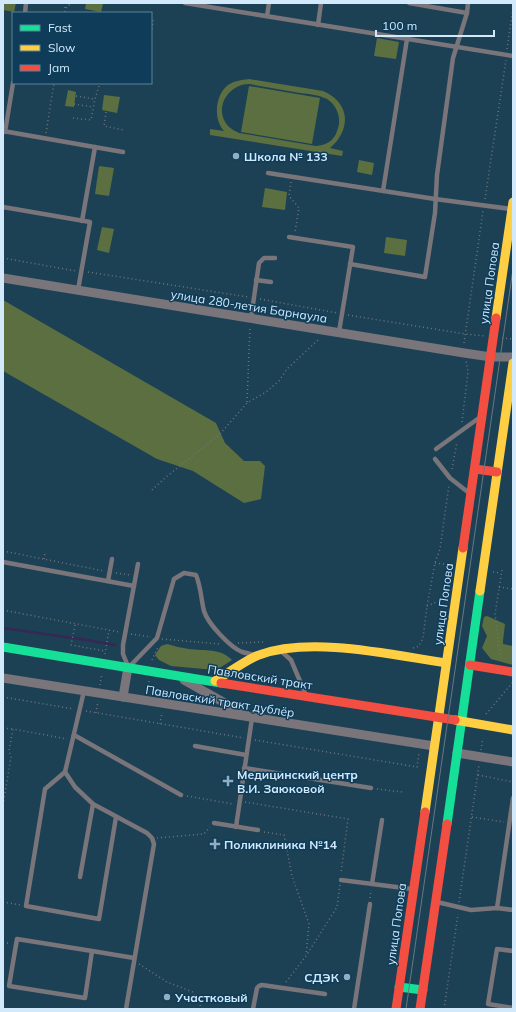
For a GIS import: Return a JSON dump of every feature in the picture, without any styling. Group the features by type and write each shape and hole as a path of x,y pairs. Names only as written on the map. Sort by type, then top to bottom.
{"main road":[{"name":"улица Попова","path":"396,1009 512,206"},
{"path":"420,1009 497,472 506,427 513,363"},
{"path":"475,469 497,472"},
{"name":"Павловский тракт","path":"3,647 513,730"},
{"path":"215,682 258,655 279,649 314,647 356,649 446,663"},
{"path":"470,665 513,672"},
{"path":"399,987 423,990"}],"street":[{"name":"улица 280-летия Барнаула","path":"3,278 490,357 513,357"},
{"path":"123,697 128,667"},
{"path":"175,675 252,718"},
{"name":"Павловский тракт дублёр","path":"3,680 84,691 434,746"},
{"path":"457,753 513,762"}],"lane":[{"path":"185,3 513,56"},
{"path":"267,16 269,3"},
{"path":"318,24 321,3"},
{"path":"408,3 467,13"},
{"path":"350,264 425,277 435,213 437,175 452,66 456,47 467,13 468,3"},
{"path":"383,191 408,39"},
{"path":"13,84 4,132 123,152"},
{"path":"82,220 95,147"},
{"path":"268,173 484,206 512,206"},
{"path":"3,207 90,222 78,290"},
{"path":"292,237 353,247 339,332"},
{"path":"251,318 259,263 264,258 275,258"},
{"path":"256,280 271,282"},
{"path":"436,449 482,416"},
{"path":"435,459 450,478 470,495"},
{"path":"108,581 112,559"},
{"path":"3,562 134,586"},
{"path":"138,564 123,645 128,667 157,638 174,580 184,573 196,575 200,583 204,612 228,643 241,652 258,655"},
{"path":"279,649 291,660 306,696"},
{"path":"84,691 65,772 45,789 26,906 99,919 116,817"},
{"path":"236,827 252,718"},
{"path":"73,737 181,795"},
{"path":"195,746 246,755"},
{"path":"244,768 371,788"},
{"path":"65,772 75,787 93,804 147,833 152,838 154,844 126,1009"},
{"path":"497,908 513,798"},
{"path":"80,877 93,804"},
{"path":"372,884 382,820"},
{"path":"214,823 258,830"},
{"path":"341,880 414,890"},
{"path":"435,902 471,910 497,908 513,910"},
{"path":"354,1009 370,904"},
{"path":"92,951 85,998 9,986 17,939 92,951 134,959"},
{"path":"513,951 497,949 488,1004 513,1008"},
{"path":"253,1009 257,988 259,986 325,994"}],"path":[{"path":"65,3 65,12"},
{"path":"66,8 71,3"},
{"path":"464,343 513,8"},
{"path":"152,31 154,20"},
{"path":"45,139 54,84"},
{"path":"73,118 91,120 100,84"},
{"path":"76,96 95,99"},
{"path":"74,104 93,107"},
{"path":"106,112 104,126 124,130"},
{"path":"292,177 289,196 299,208 292,237"},
{"path":"3,258 465,334"},
{"path":"247,403 251,318"},
{"path":"152,490 220,434 247,403 266,392 279,381 287,369 311,346 330,331"},
{"path":"423,638 427,606 435,563 440,549 450,478 460,431 468,372 465,359"},
{"path":"3,551 136,576"},
{"path":"44,559 45,552"},
{"path":"435,563 453,566"},
{"path":"502,570 495,614 500,654 505,660"},
{"path":"499,587 513,589"},
{"path":"427,606 448,597"},
{"path":"3,610 157,638 217,645 228,643"},
{"path":"75,624 71,645 106,651"},
{"path":"486,715 513,682"},
{"path":"148,687 166,690 165,697"},
{"path":"3,698 417,766 420,744"},
{"path":"160,724 162,712"},
{"path":"3,728 73,737"},
{"path":"3,805 11,758 9,751 13,729"},
{"path":"483,738 472,818 509,823"},
{"path":"478,775 513,782"},
{"path":"371,788 402,792"},
{"path":"181,795 348,818 337,907 306,956 282,988"},
{"path":"152,838 204,834 214,823"},
{"path":"258,830 284,835 292,876 310,924 306,956"},
{"path":"370,904 372,884"},
{"path":"3,902 26,906"},
{"path":"134,959 167,982 193,992 202,1009"}],"green space":[{"path":"3,3 16,3 14,12 3,10"},
{"path":"86,3 103,4 101,12 85,9"},
{"path":"377,38 399,42 396,59 374,56"},
{"path":"249,79 323,91 332,96 339,102 345,117 342,133 330,148 343,151 342,156 210,135 210,129 224,131 218,120 217,107 220,95 224,89 228,85 238,81","holes":["249,84 314,95 327,99 334,105 338,114 339,122 336,134 332,140 323,145 316,146 239,133 232,129 228,126 222,112 225,99 235,88 241,85"]},
{"path":"249,86 320,98 312,144 241,132"},
{"path":"68,90 76,92 74,107 65,106"},
{"path":"104,95 120,97 117,113 102,110"},
{"path":"359,160 374,163 372,175 357,172"},
{"path":"99,166 114,168 109,196 95,194"},
{"path":"265,188 287,192 285,210 262,207"},
{"path":"102,227 114,229 109,253 97,250"},
{"path":"386,237 407,240 405,256 384,253"},
{"path":"3,300 216,423 225,443 244,461 260,461 265,466 261,499 244,503 193,471 157,459 3,371"},
{"path":"487,616 505,624 503,644 513,646 513,665 491,659 482,648 487,636 482,626 484,617"},
{"path":"167,644 189,649 218,652 228,656 232,660 218,669 171,666 159,660 155,655 161,646"}],"waterway":[{"path":"3,628 115,645"}],"tram line":[{"path":"406,1009 513,269"}],"traffic: fast":[{"path":"447,824 480,591"},
{"path":"3,647 221,683"},
{"path":"399,987 423,990"}],"traffic: slow":[{"path":"496,318 513,202"},
{"path":"480,591 513,363"},
{"path":"425,812 463,548"},
{"path":"215,681 243,663 259,655 303,647 352,649 446,663"},
{"path":"455,720 513,730"}],"traffic: jam":[{"path":"463,548 496,318"},
{"path":"475,469 497,472"},
{"path":"470,665 513,672"},
{"path":"221,683 455,720"},
{"path":"396,1009 425,812"},
{"path":"420,1009 447,824"}],"place":[{"name":"Школа № 133","path":"236,156"},
{"name":"Медицинский центр В.И. Заюковой","path":"228,781"},
{"name":"Поликлиника №14","path":"215,844"},
{"name":"СДЭК","path":"347,977"},
{"name":"Участковый","path":"167,997"}]}
